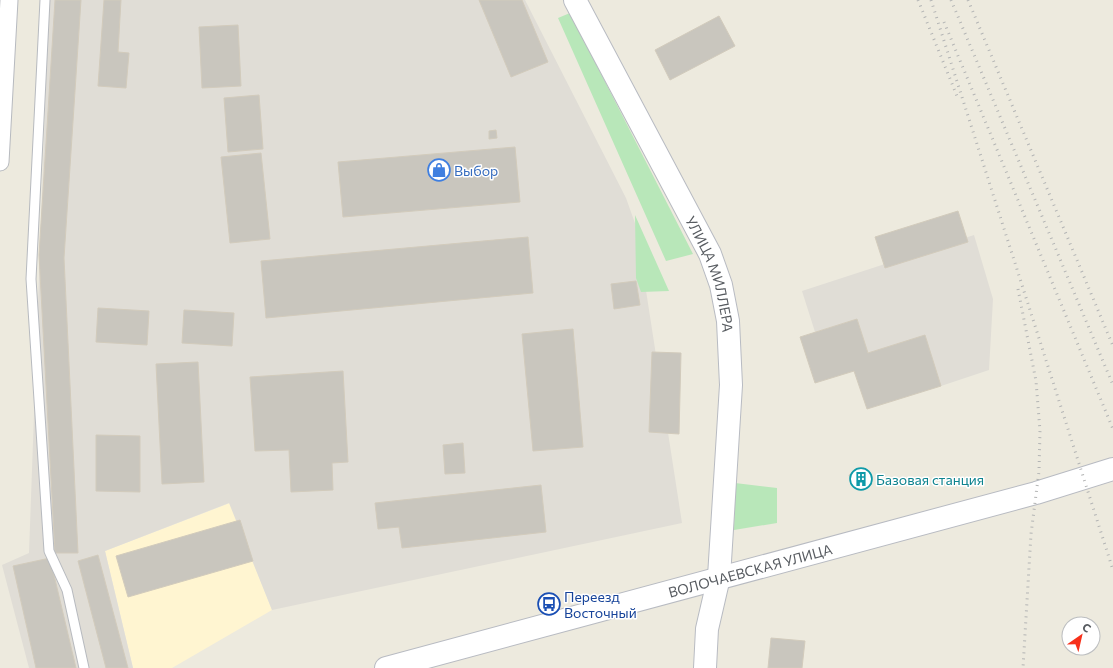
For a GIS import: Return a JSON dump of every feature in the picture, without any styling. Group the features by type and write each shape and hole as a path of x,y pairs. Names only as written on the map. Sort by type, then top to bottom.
{"main road":[{"name":"УЛИЦА МИЛЛЕРА","path":"575,0 710,254 721,285 728,321 731,385 719,577 707,629 705,668"},
{"name":"ВОЛОЧАЕВСКАЯ УЛИЦА","path":"386,668 719,577 1036,493 1113,470"}],"street":[{"path":"0,162 9,0"}],"lane":[{"path":"45,0 31,279 33,327 50,551 67,590 84,668"}],"shaded area":[{"path":"49,0 525,0 626,198 636,226 682,523 272,610 229,503 105,551 133,668 29,668 2,565 29,553"},
{"path":"974,235 993,299 989,370 941,386 868,353 857,319 815,332 802,291"},
{"path":"230,503 272,610 172,668 133,668 105,551"}],"green space":[{"path":"570,13 693,254 666,261 558,18"},
{"path":"635,215 669,291 641,292 636,278"},
{"path":"735,483 777,488 777,523 734,530"}],"building":[{"path":"55,0 81,0 64,258 78,553 55,553 39,255"},
{"path":"104,0 121,0 118,52 129,53 126,88 98,86"},
{"path":"479,0 522,0 548,62 511,77"},
{"path":"719,16 735,46 670,80 655,50"},
{"path":"238,25 241,86 202,88 199,27"},
{"path":"259,95 263,149 228,152 224,98"},
{"path":"496,130 497,138 489,139 489,131"},
{"path":"515,147 520,202 343,217 338,162"},
{"path":"261,153 270,239 230,243 221,157"},
{"path":"958,211 968,242 885,268 875,237"},
{"path":"528,237 533,293 266,318 261,261"},
{"path":"636,281 640,305 614,309 611,284"},
{"path":"98,308 149,311 147,345 96,342"},
{"path":"184,310 234,313 232,346 182,343"},
{"path":"857,319 868,353 925,335 941,386 867,409 854,371 815,383 800,337"},
{"path":"573,329 583,447 533,451 522,334"},
{"path":"652,352 681,353 679,434 649,432"},
{"path":"198,362 204,482 162,484 156,364"},
{"path":"343,371 348,462 332,463 333,490 291,492 289,450 255,451 250,377"},
{"path":"96,435 140,436 140,492 96,491"},
{"path":"463,443 465,473 445,474 443,445"},
{"name":"Базовая станция","path":"864,468 872,484 857,490 849,475"},
{"path":"541,485 546,532 402,548 399,527 378,529 375,503"},
{"path":"240,520 253,561 128,597 116,556"},
{"path":"98,555 128,668 106,668 78,561"},
{"path":"50,558 76,668 36,668 13,566"},
{"path":"771,638 805,641 802,668 768,668"}],"railway":[{"path":"918,0 957,96"},
{"path":"931,0 1113,570"},
{"path":"951,0 1113,385"},
{"path":"968,0 1113,346"},
{"path":"944,22 1113,429"},
{"path":"1018,289 1036,381 1040,431 1039,471 1031,534 1023,668"}],"place":[{"name":"Выбор","path":"439,170"},
{"name":"Базовая станция","path":"861,479"},
{"name":"Переезд Восточный","path":"549,604"}]}
